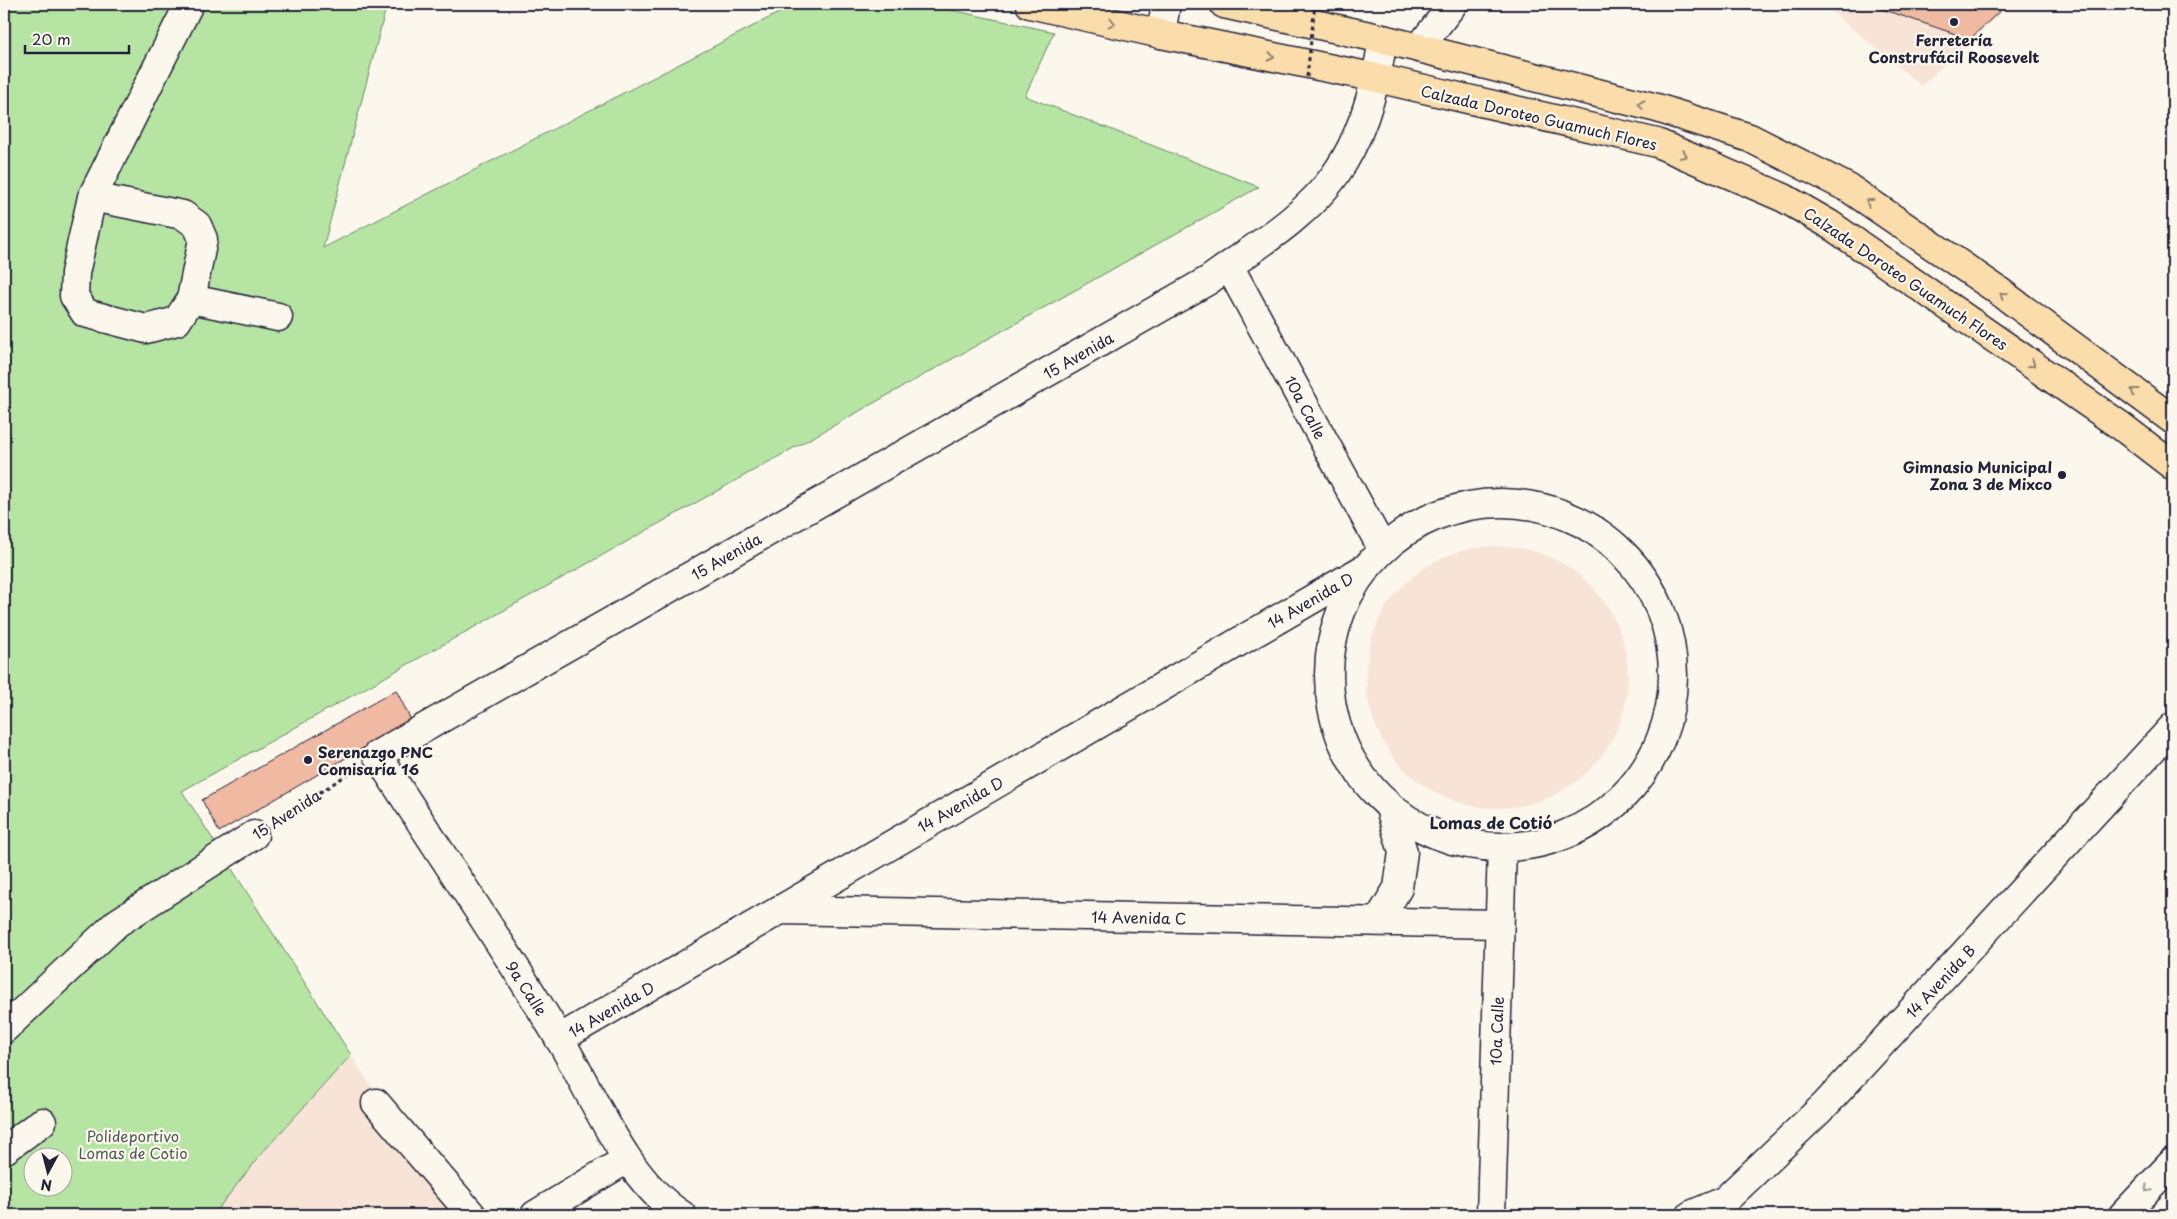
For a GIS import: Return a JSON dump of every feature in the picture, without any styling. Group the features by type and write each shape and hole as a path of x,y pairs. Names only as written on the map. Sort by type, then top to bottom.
{"main road":[{"name":"Calzada Doroteo Guamuch Flores","path":"1030,4 1161,34 1377,78 1657,144 1784,198 1830,224 2121,426 2173,466"},
{"path":"1224,4 1383,39 1657,108 1750,138 1850,189 1996,289 2173,420"}],"street":[{"path":"92,197 183,215 197,225 203,239 191,299 177,321 146,329 85,313 74,296 74,273 92,197 189,4"},
{"path":"1161,34 1166,4"},
{"path":"1419,48 1453,4"},
{"name":"15 Avenida","path":"377,755 1209,280 1275,234 1335,176 1350,148 1377,78 1383,39"},
{"name":"10a Calle","path":"1229,266 1382,548"},
{"path":"191,299 278,317"},
{"path":"1474,504 1526,504 1576,519 1619,548 1651,588 1670,636 1674,687 1663,738 1637,782 1599,817 1553,840 1502,847 1442,837 1390,808 1355,768 1333,720 1327,668 1337,616 1362,570 1382,548 1425,519 1474,504"},
{"name":"14 Avenida D","path":"559,1039 1362,570"},
{"name":"14 Avenida B","path":"1691,1215 1724,1201 1826,1105 2173,727"},
{"name":"9a Calle","path":"377,755 559,1039 628,1159 666,1205 682,1215"},
{"path":"1378,921 1398,888 1403,852 1390,808"},
{"name":"15 Avenida","path":"4,1029 117,923 254,835"},
{"name":"10a Calle","path":"1492,1215 1502,847"},
{"name":"14 Avenida C","path":"779,910 1499,924"},
{"path":"376,1103 472,1215"},
{"path":"4,1150 42,1122"},
{"path":"535,1215 628,1159"},
{"path":"2123,1215 2173,1162"}],"path":[{"path":"1307,77 1316,4"},
{"name":"15 Avenida","path":"254,835 377,755"}],"shaded area":[{"path":"1823,4 2011,4 1921,86"},
{"path":"1484,546 1510,546 1535,551 1559,561 1590,584 1613,615 1623,639 1628,664 1628,690 1623,715 1613,739 1590,770 1559,793 1535,803 1510,808 1484,808 1459,803 1435,793 1414,779 1395,760 1381,739 1371,715 1366,690 1366,664 1371,639 1381,615 1395,594 1414,575 1435,561 1459,551"},
{"path":"351,1055 453,1215 213,1215 262,1153"}],"green space":[{"name":"Polideportivo Lomas de Cotio","path":"4,4 387,4 323,248 793,4 923,4 1054,32 1025,96 1259,187 182,791 351,1055 262,1153 213,1215 4,1215"}],"building":[{"name":"Ferretería Construfácil Roosevelt","path":"1867,4 2007,4 1970,39"},
{"name":"Serenazgo PNC Comisaría 16","path":"396,690 411,720 219,832 202,800"}],"place":[{"name":"Ferretería Construfácil Roosevelt","path":"1954,22"},
{"name":"Gimnasio Municipal Zona 3 de Mixco","path":"2062,475"},
{"name":"Serenazgo PNC Comisaría 16","path":"308,760"}],"district":[{"name":"Lomas de Cotió","path":"1491,822"}]}
